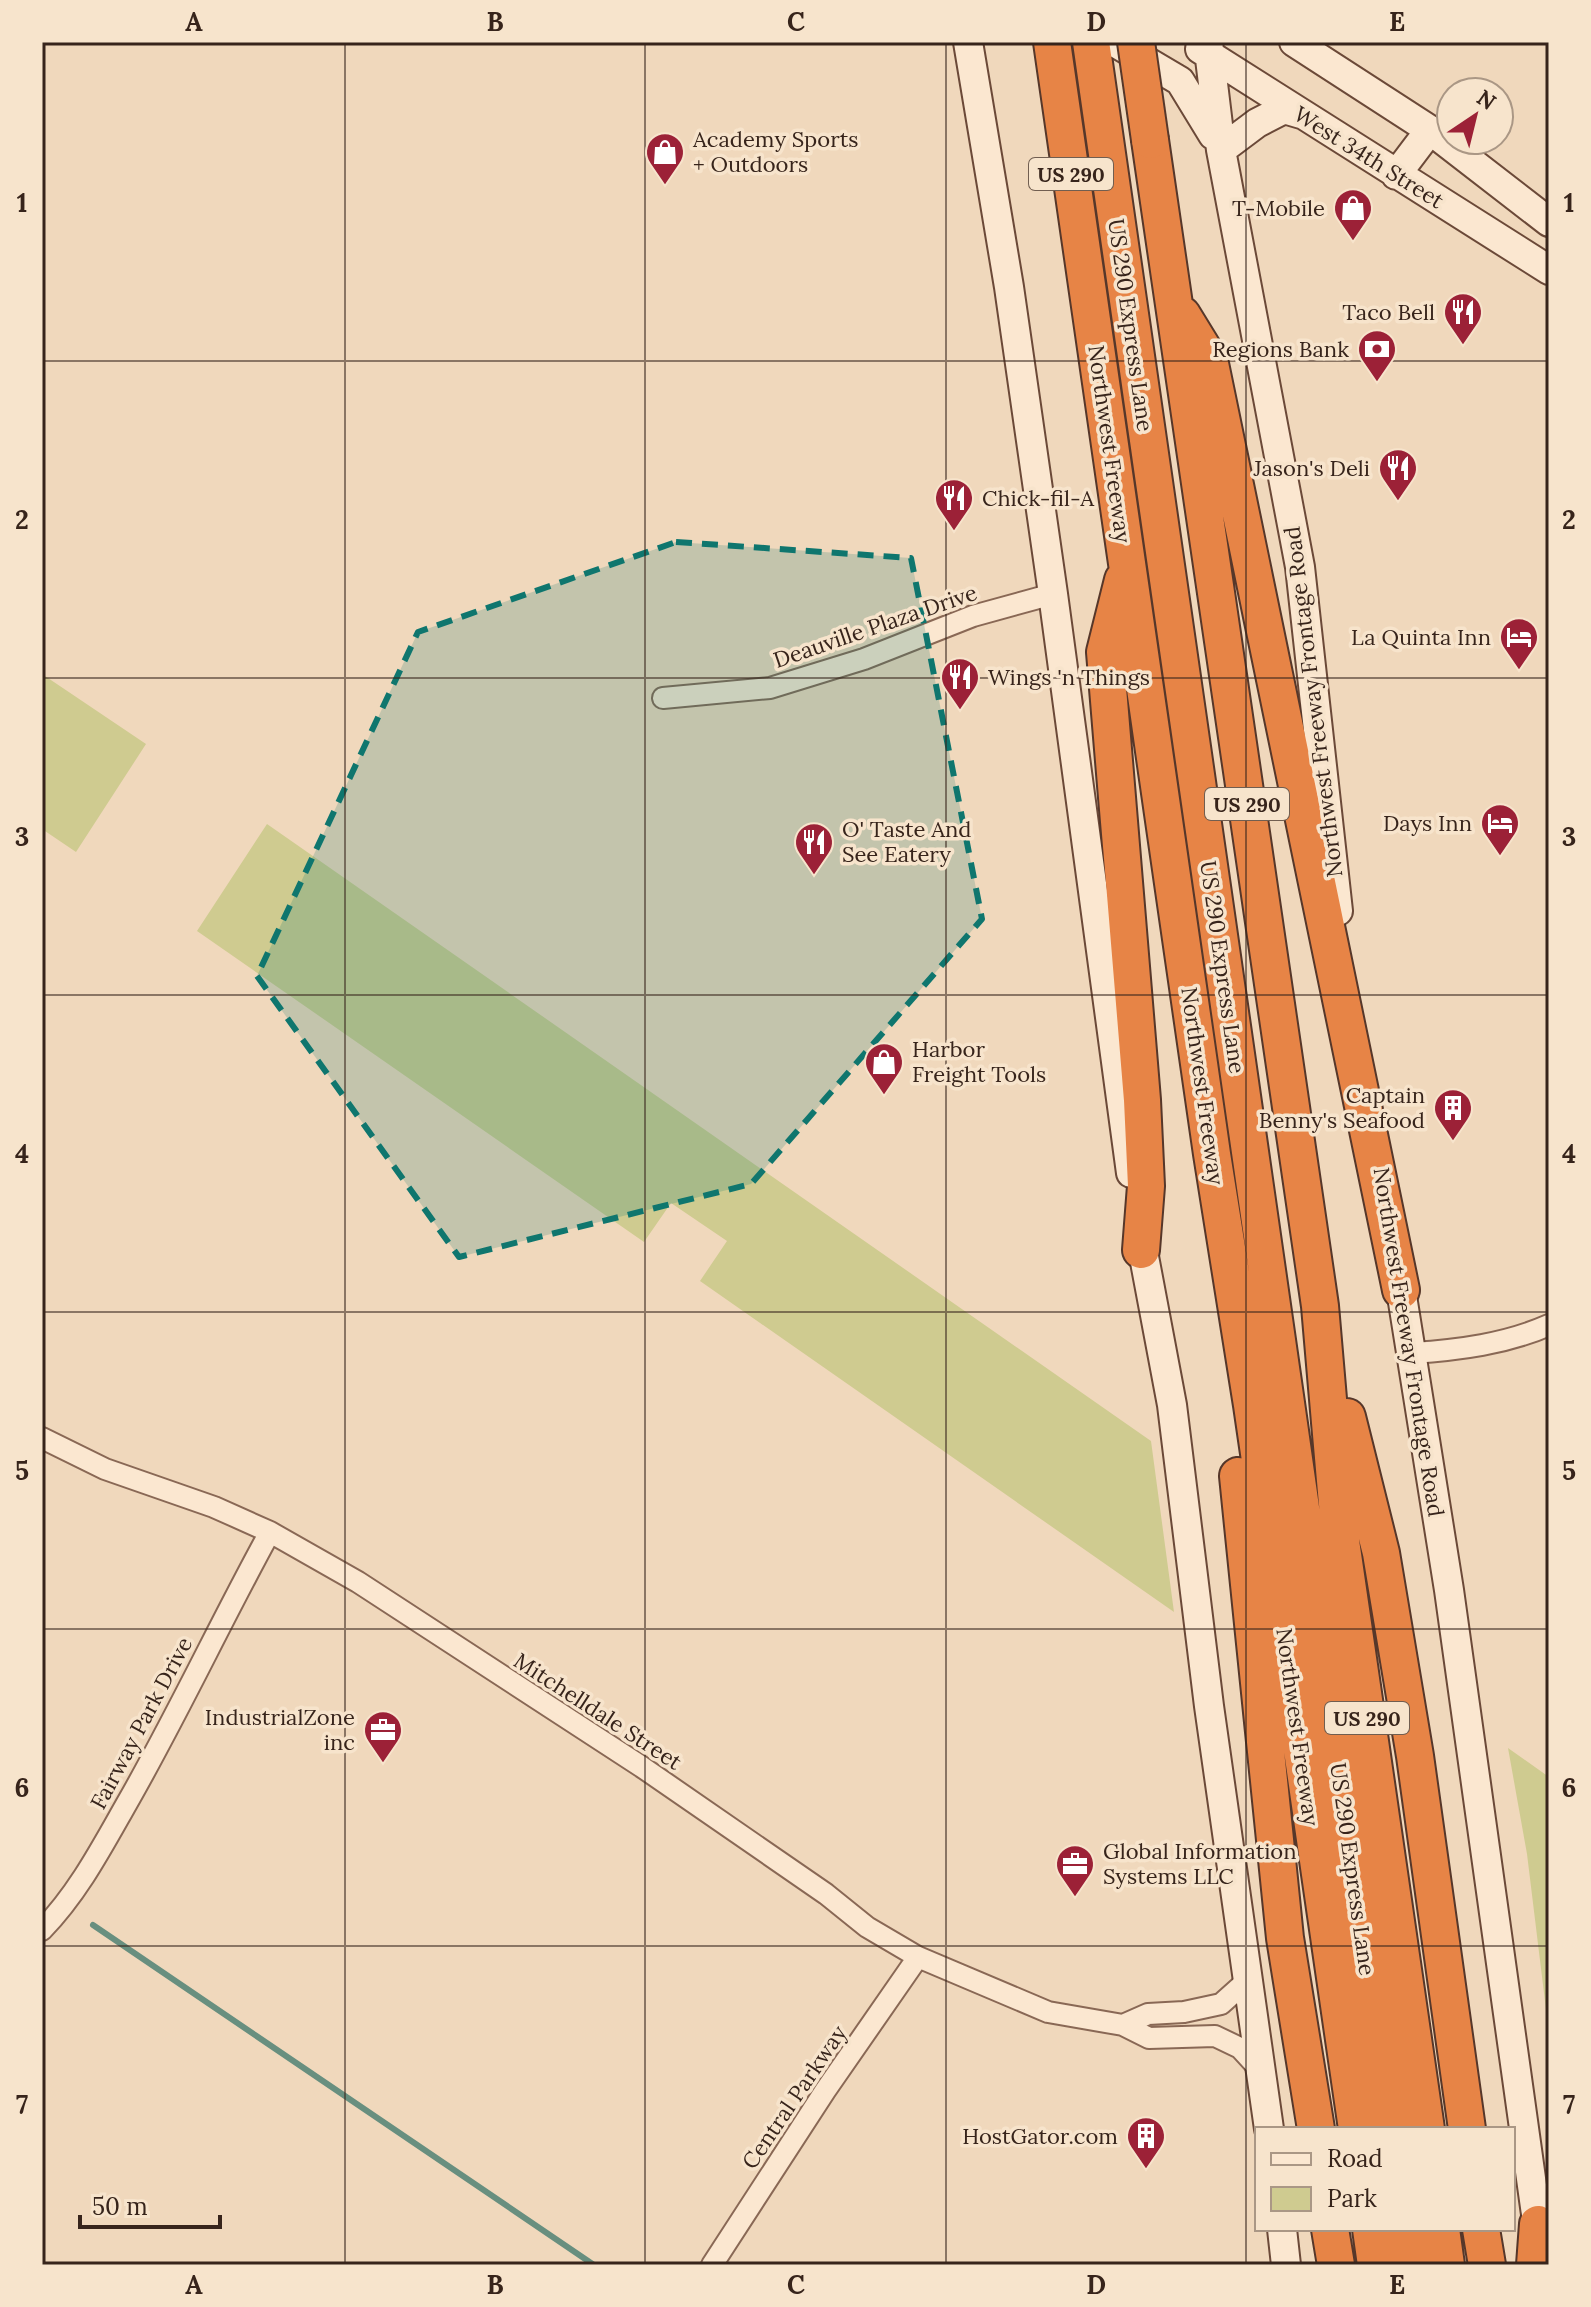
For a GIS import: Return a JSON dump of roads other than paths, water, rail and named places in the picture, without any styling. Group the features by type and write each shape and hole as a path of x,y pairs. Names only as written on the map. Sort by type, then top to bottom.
{"highway":[{"name":"Northwest Freeway","path":"1052,42 1357,2127"},
{"name":"US 290 Express Lane","path":"1091,42 1390,2127"},
{"name":"US 290","path":"1136,42 1320,1306 1339,1527 1426,2127"},
{"path":"1174,302 1209,359 1401,1290"},
{"path":"1127,563 1105,652 1142,1100 1146,1186 1141,1250"},
{"path":"1320,1306 1381,1553 1415,1756 1467,2127"},
{"path":"1252,1405 1236,1457 1280,1893 1316,2127"},
{"path":"1535,2265 1538,2224"},
{"path":"1330,2231 1336,2265"},
{"path":"1371,2231 1376,2265"},
{"path":"1405,2231 1410,2265"},
{"path":"1441,2231 1446,2265"},
{"path":"1481,2231 1487,2265"}],"main road":[{"path":"968,42 1009,287 1053,594 1141,1250 1172,1405 1209,1706 1269,2127"},
{"path":"973,71 987,42"},
{"path":"1114,42 1180,81 1221,150 1257,123 1284,109 1301,114"},
{"path":"1294,42 1430,130 1549,222"},
{"name":"Northwest Freeway Frontage Road","path":"1202,46 1300,567 1343,966 1412,1353 1449,1590 1542,2265"},
{"name":"West 34th Street","path":"1202,46 1301,114 1549,270"},
{"path":"1396,175 1430,130"},
{"path":"1282,2231 1286,2265"}],"street":[{"name":"Deauville Plaza Drive","path":"663,698 770,688 864,659 973,616 1053,594"},
{"path":"1412,1353 1450,1351 1509,1339 1549,1325"},
{"name":"Mitchelldale Street","path":"42,1438 105,1469 214,1507 270,1532 358,1582 642,1767 826,1894 867,1927 918,1957 1048,2012 1123,2025 1149,2038 1215,2036 1240,2048 1262,2072"},
{"name":"Fairway Park Drive","path":"42,1930 90,1869 157,1750 270,1532"},
{"name":"Central Parkway","path":"712,2265 825,2091 918,1957"},
{"name":"Mitchelldale Street","path":"1123,2025 1148,2014 1184,2012 1221,2004 1249,1979"}],"waterway":[{"path":"93,1925 594,2265"}],"place":[{"name":"Academy Sports + Outdoors","path":"665,186"},
{"name":"T-Mobile","path":"1353,242"},
{"name":"Taco Bell","path":"1463,346"},
{"name":"Regions Bank","path":"1377,383"},
{"name":"Jason's Deli","path":"1398,502"},
{"name":"Chick-fil-A","path":"954,532"},
{"name":"La Quinta Inn","path":"1519,671"},
{"name":"Wings 'n Things","path":"960,711"},
{"name":"Days Inn","path":"1500,857"},
{"name":"O' Taste And See Eatery","path":"814,876"},
{"name":"Harbor Freight Tools","path":"884,1096"},
{"name":"Captain Benny's Seafood","path":"1453,1142"},
{"name":"IndustrialZone inc","path":"383,1764"},
{"name":"Global Information Systems LLC","path":"1075,1898"},
{"name":"HostGator.com","path":"1146,2170"}]}
